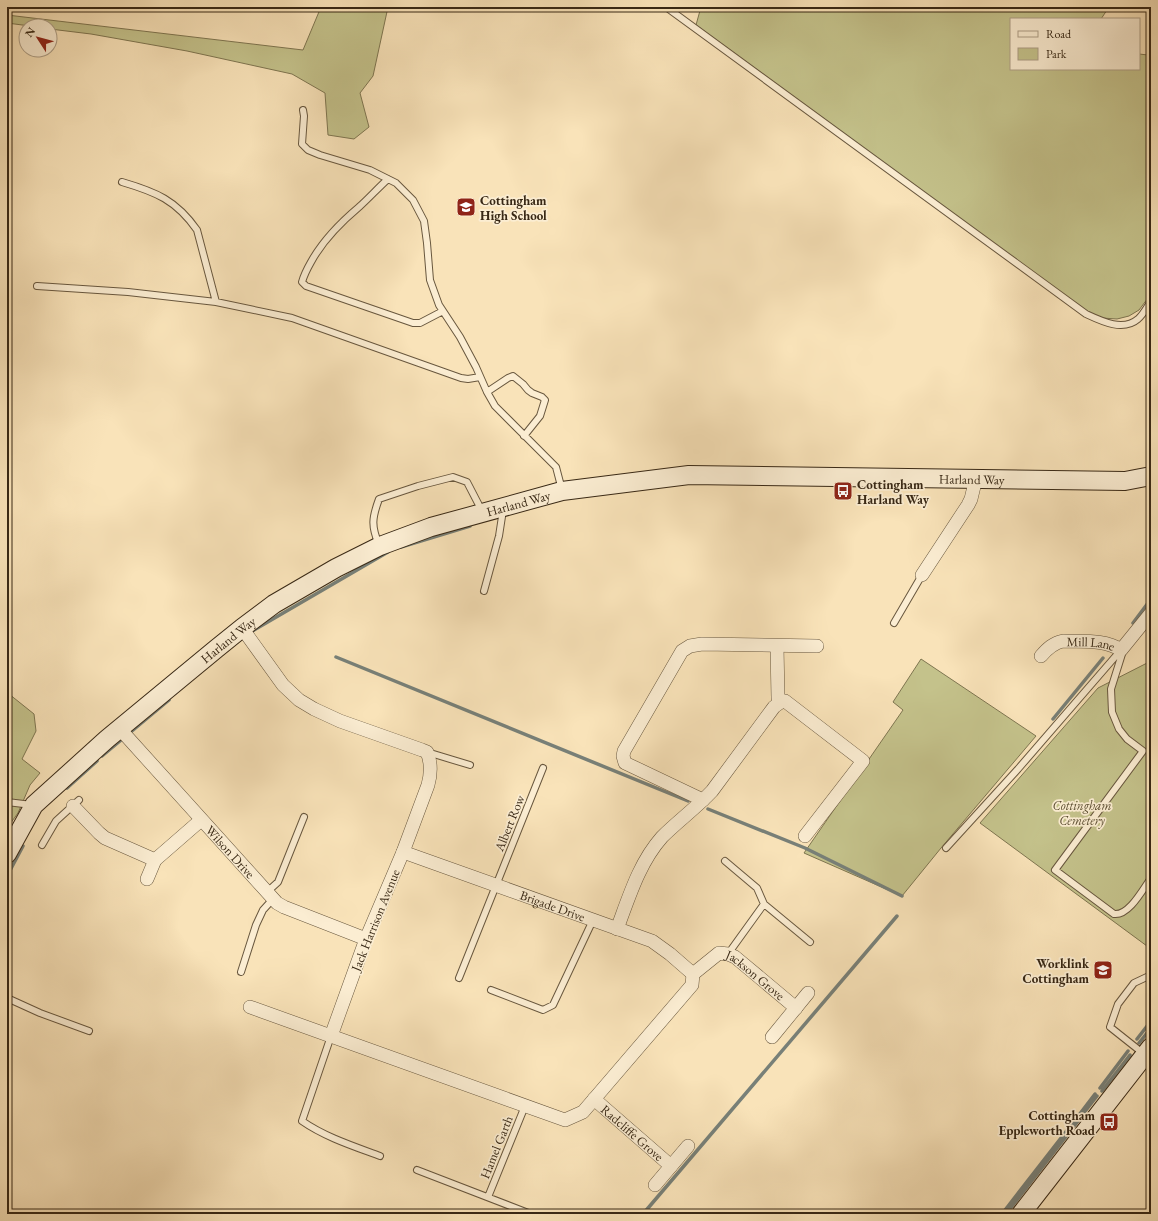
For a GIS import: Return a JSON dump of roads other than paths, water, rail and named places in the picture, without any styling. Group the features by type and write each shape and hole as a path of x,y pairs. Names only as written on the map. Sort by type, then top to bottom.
{"main road":[{"name":"Harland Way","path":"7,854 34,805 120,729 216,648 274,604 336,568 380,546 431,527 562,491 689,475 1124,481 1151,476"},
{"path":"1021,1214 1148,1051"}],"street":[{"path":"922,575 968,505 976,478"},
{"name":"Mill Lane","path":"1041,656 1048,648 1063,640 1106,643 1121,650 1151,614"},
{"path":"242,628 283,685 299,700 340,721 427,752"},
{"path":"703,800 625,763 623,756 624,751 682,651 690,646 702,644 817,646"},
{"path":"777,646 779,703"},
{"path":"617,929 640,872 651,851 661,838 712,791 774,707 779,703 786,701 863,761 805,836"},
{"name":"Wilson Drive","path":"120,729 277,903 366,939"},
{"name":"Jack Harrison Avenue","path":"331,1036 366,939 403,852 431,775 430,760 427,752"},
{"path":"76,803 99,833 105,838 155,860"},
{"path":"147,879 155,860 201,820"},
{"name":"Brigade Drive","path":"403,852 652,941 693,974"},
{"name":"Jackson Grove","path":"693,974 718,953 728,954 735,958 796,1008"},
{"path":"250,1007 566,1120 583,1112 692,985 693,974"},
{"name":"Jackson Grove","path":"772,1037 808,993"},
{"name":"Radcliffe Grove","path":"594,1099 671,1166"},
{"name":"Radcliffe Grove","path":"655,1185 688,1146"}],"lane":[{"path":"666,7 1086,314 1106,324 1124,325 1137,320 1151,301"},
{"path":"303,110 302,144 305,148 320,155 370,170 396,183 413,200 424,221 430,280 439,305 460,337 495,406 556,467 562,491"},
{"path":"388,179 344,219 326,238 303,276 302,282 306,286 413,323 420,323 443,311"},
{"path":"122,182 150,190 160,195 181,210 190,221 197,230 216,302"},
{"path":"37,286 128,292 216,302 292,318 462,378 468,379 480,377"},
{"path":"487,392 513,376 532,393 542,396 545,400 540,416 524,436"},
{"path":"380,546 374,532 374,514 379,499 411,488 453,477 467,482 483,512"},
{"path":"484,591 499,536 504,507"},
{"path":"894,623 922,575"},
{"path":"946,848 1018,769 1121,650"},
{"path":"1121,650 1122,654 1111,689 1112,712 1119,729 1127,739 1143,751 1055,870 1114,914 1118,915 1127,910 1151,878"},
{"path":"427,752 470,765"},
{"name":"Albert Row","path":"459,978 543,768"},
{"path":"7,802 34,805"},
{"path":"42,845 56,821 76,803"},
{"path":"241,972 256,925 270,895 278,882 304,817"},
{"path":"725,861 757,888 764,904 810,942"},
{"path":"728,954 764,904"},
{"path":"492,990 543,1010 553,1005 593,920"},
{"path":"1148,1051 1110,1027 1118,1004 1130,988 1134,983 1151,975"},
{"path":"7,998 40,1013 89,1031"},
{"path":"331,1036 302,1121 338,1140 380,1156"},
{"name":"Hamel Garth","path":"488,1197 525,1106"},
{"name":"Hamel Garth","path":"417,1170 531,1214"}],"waterway":[{"path":"401,547 470,526"},
{"path":"249,633 388,552"},
{"path":"1133,623 1151,599"},
{"path":"336,657 688,801"},
{"path":"1053,719 1103,658"},
{"path":"102,756 169,700"},
{"path":"67,788 97,761"},
{"path":"708,809 805,848 902,896"},
{"path":"7,876 23,846"},
{"path":"643,1214 897,916"},
{"path":"1137,1039 1151,1021"},
{"path":"1139,1043 1151,1028"},
{"path":"1100,1088 1128,1051"},
{"path":"1102,1091 1130,1055"},
{"path":"1079,1115 1095,1094"},
{"path":"1083,1114 1097,1096"},
{"path":"1002,1214 1075,1120"},
{"path":"1006,1214 1078,1121"}],"place":[{"name":"Cottingham High School","path":"466,207"},
{"name":"Cottingham Harland Way","path":"843,491"},
{"name":"Worklink Cottingham","path":"1103,970"},
{"name":"Cottingham Eppleworth Road","path":"1109,1122"}],"park label":[{"name":"Cottingham Cemetery","path":"1082,812"}]}
